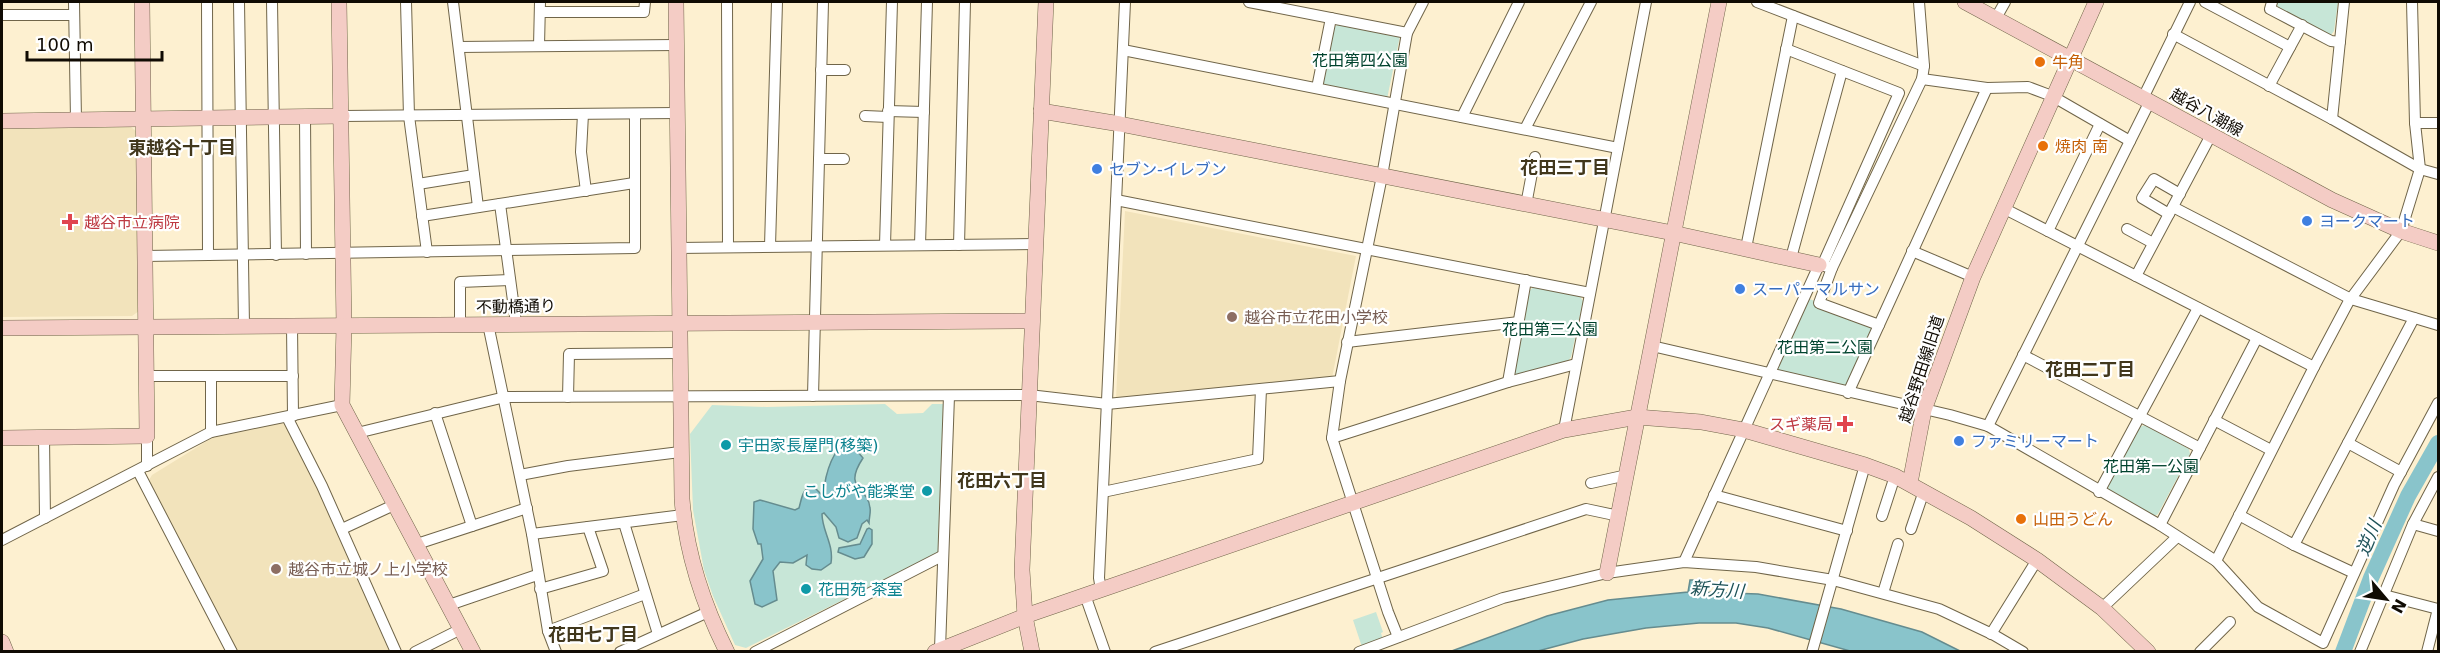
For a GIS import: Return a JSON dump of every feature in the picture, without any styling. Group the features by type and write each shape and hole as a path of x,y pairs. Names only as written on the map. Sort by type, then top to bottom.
{"street":[{"path":"74,2 76,120"},
{"path":"142,2 147,376 147,436 142,469 232,651"},
{"path":"207,2 208,255"},
{"path":"239,2 244,326"},
{"path":"272,2 276,255"},
{"path":"339,2 344,254 342,405 473,651"},
{"path":"406,2 409,116 427,252"},
{"path":"453,2 478,207"},
{"path":"539,46 540,7 644,12 645,2"},
{"path":"676,2 680,452 683,515 698,581 708,612 727,651"},
{"path":"727,2 728,247"},
{"path":"770,246 777,2"},
{"path":"813,396 823,2"},
{"path":"885,245 891,2"},
{"path":"920,245 927,2"},
{"path":"958,244 965,2"},
{"path":"1032,651 1024,616 1022,570 1046,2"},
{"path":"1101,590 1099,578 1125,2"},
{"path":"1253,2 1407,33"},
{"path":"1398,637 1332,438 1347,342 1382,176 1407,33 1423,2"},
{"path":"1462,117 1519,2"},
{"path":"1525,129 1591,2"},
{"path":"1564,430 1646,2"},
{"path":"1607,573 1719,2"},
{"path":"1757,2 1924,66"},
{"path":"1684,562 1770,374 1922,79 1924,66 1919,2"},
{"name":"越谷八潮線","path":"1965,2 2332,200 2401,231 2439,243"},
{"path":"1996,18 2005,2"},
{"name":"越谷野田線旧道","path":"1910,483 1924,410 1973,277 2096,2"},
{"path":"1988,426 2130,141 2173,34 2190,2"},
{"path":"2205,2 2290,47"},
{"path":"2272,2 2270,9 2331,41 2340,42"},
{"path":"2332,119 2344,2"},
{"path":"2216,561 2351,298 2401,231 2420,169 2415,123 2412,2"},
{"path":"2,15 74,15"},
{"path":"1746,248 1793,16"},
{"path":"1317,88 1331,18"},
{"path":"2269,86 2302,26"},
{"path":"2173,34 2420,169 2439,174"},
{"path":"459,47 676,45"},
{"path":"1786,49 1899,93 1824,266 1819,303 1879,325"},
{"path":"1123,50 1618,148"},
{"path":"821,70 845,70"},
{"path":"1791,258 1842,71"},
{"path":"1922,79 1987,88 2028,87 2052,96 2130,141"},
{"path":"1848,393 1987,88"},
{"path":"1041,111 1120,124 1673,233 1824,266"},
{"path":"866,116 924,112"},
{"path":"2,121 676,113"},
{"path":"583,114 581,152 586,191"},
{"path":"145,256 635,248 635,114"},
{"path":"304,116 306,254"},
{"path":"2415,123 2439,123"},
{"path":"2048,231 2100,124"},
{"path":"2136,276 2211,135"},
{"path":"1526,205 1535,157"},
{"path":"819,159 844,159"},
{"path":"418,184 474,176"},
{"path":"2180,194 2154,179 2142,198 2351,298 2439,325"},
{"path":"422,216 634,183"},
{"path":"1116,200 1590,293"},
{"path":"500,204 516,323"},
{"path":"2003,208 2314,367"},
{"path":"2127,229 2153,243"},
{"path":"678,248 1035,244"},
{"path":"1912,251 1973,277"},
{"path":"460,324 460,282 510,280"},
{"path":"1508,382 1527,280"},
{"path":"2099,492 2198,308"},
{"path":"2294,545 2414,318"},
{"name":"不動橋通り","path":"2,328 1032,321"},
{"path":"1347,342 1519,322"},
{"path":"488,324 527,508 548,631 556,651"},
{"path":"292,326 293,376 290,416 396,651"},
{"path":"2160,525 2257,338"},
{"path":"1652,346 1950,415 1988,426 2099,492 2160,525 2176,538 2216,561 2258,607 2323,643 2401,472 2439,403"},
{"path":"568,397 568,354 679,353"},
{"path":"2023,355 2200,448"},
{"path":"1332,438 1508,382 1576,364"},
{"path":"147,376 293,376"},
{"path":"211,376 211,432"},
{"path":"357,433 505,397 1029,395 1107,404 1340,381"},
{"path":"1103,492 1258,459 1261,389"},
{"path":"949,396 942,556 942,650 1024,616 1564,430 1637,417 1678,419 1744,430 1865,465 1910,483 2037,560 2102,608 2148,651"},
{"path":"2,540 211,432 342,405"},
{"path":"435,413 472,526"},
{"path":"2214,420 2271,450"},
{"path":"2,438 147,436"},
{"path":"44,437 45,518"},
{"path":"2348,443 2401,472"},
{"path":"520,475 568,466 680,452"},
{"path":"1813,650 1865,465"},
{"path":"1591,483 1627,475"},
{"path":"1882,516 1894,476"},
{"path":"2360,651 2413,524 2439,477"},
{"path":"1911,529 1924,491"},
{"path":"1714,495 1847,531"},
{"path":"342,529 396,504"},
{"path":"417,544 527,508"},
{"path":"1155,651 1586,509 1619,516"},
{"path":"532,534 683,515"},
{"path":"2239,515 2294,545 2354,573"},
{"path":"624,523 658,634"},
{"path":"2413,524 2439,531"},
{"path":"540,589 603,571 588,527"},
{"path":"2102,608 2176,538"},
{"path":"1883,593 1898,544"},
{"path":"760,650 942,556"},
{"path":"1991,633 2037,560"},
{"path":"1359,651 1503,598 1607,573 1684,562 1756,567 1833,580 1883,593 1939,609 2023,651"},
{"path":"449,605 537,575"},
{"path":"548,631 645,594"},
{"path":"1085,595 1105,651"},
{"path":"2384,595 2438,609 2427,651"},
{"path":"620,651 708,612"},
{"path":"2200,651 2230,622"},
{"path":"415,651 462,629"},
{"path":"2,642 6,651"}],"shaded area":[{"name":"越谷市立病院","path":"131,127 137,132 139,311 132,316 2,317 2,128"},
{"name":"越谷市立花田小学校","path":"1125,211 1356,256 1332,378 1116,399"},
{"name":"越谷市立城ノ上小学校","path":"281,423 289,427 320,489 392,651 237,651 149,480 152,475 212,438"}],"green space":[{"path":"2276,2 2338,2 2334,31 2331,35 2327,35 2278,8"},
{"name":"花田第四公園","path":"1339,24 1400,36 1387,99 1326,86 1323,82 1334,27"},
{"name":"花田第三公園","path":"1535,286 1579,295 1583,301 1571,357 1568,361 1517,376 1514,373 1530,290"},
{"name":"花田第二公園","path":"1804,297 1879,325 1848,393 1770,374"},
{"path":"885,404 897,414 923,413 932,404 943,404 938,553 746,648 735,645 704,570 693,510 690,434 712,405 767,407"},
{"name":"花田第一公園","path":"2145,425 2189,449 2190,454 2158,514 2153,517 2109,492 2108,486 2139,427"},
{"path":"1376,612 1383,632 1381,633 1383,640 1362,647 1353,620"}],"water":[{"path":"848,440 863,458 857,468 855,482 868,501 869,523 867,520 862,524 857,538 848,542 839,538 836,527 824,513 822,514 831,550 831,563 821,570 812,569 806,565 807,555 793,563 780,562 773,571 777,600 762,607 755,604 750,581 763,559 761,544 758,544 753,529 754,502 760,500 795,510 799,508 803,494 810,487 814,487 823,496 825,480 833,458"},
{"path":"869,528 872,530 872,544 864,557 855,559 838,552 839,548 860,544"},
{"path":"1690,580 1697,580 1701,592 1758,594 1841,609 1922,632 1960,651 1850,651 1768,628 1736,623 1699,623 1646,628 1583,639 1538,651 1449,652 1547,616 1608,600 1688,592"}],"waterway":[{"name":"逆川","path":"2343,652 2371,578 2408,496 2438,443"}],"place":[{"name":"牛角","path":"2040,62"},
{"name":"焼肉 南","path":"2043,146"},
{"name":"セブン-イレブン","path":"1097,169"},
{"name":"ヨークマート","path":"2307,221"},
{"name":"越谷市立病院","path":"70,222"},
{"name":"スーパーマルサン","path":"1740,289"},
{"name":"越谷市立花田小学校","path":"1232,317"},
{"name":"スギ薬局","path":"1845,424"},
{"name":"ファミリーマート","path":"1959,441"},
{"name":"宇田家長屋門(移築)","path":"726,445"},
{"name":"こしがや能楽堂","path":"927,491"},
{"name":"山田うどん","path":"2021,519"},
{"name":"越谷市立城ノ上小学校","path":"276,569"},
{"name":"花田苑 茶室","path":"806,589"}],"district":[{"name":"東越谷十丁目","path":"182,148"},
{"name":"花田三丁目","path":"1565,168"},
{"name":"花田二丁目","path":"2090,370"},
{"name":"花田六丁目","path":"1002,481"},
{"name":"花田七丁目","path":"593,635"}],"water label":[{"name":"新方川","path":"1717,590"}]}
